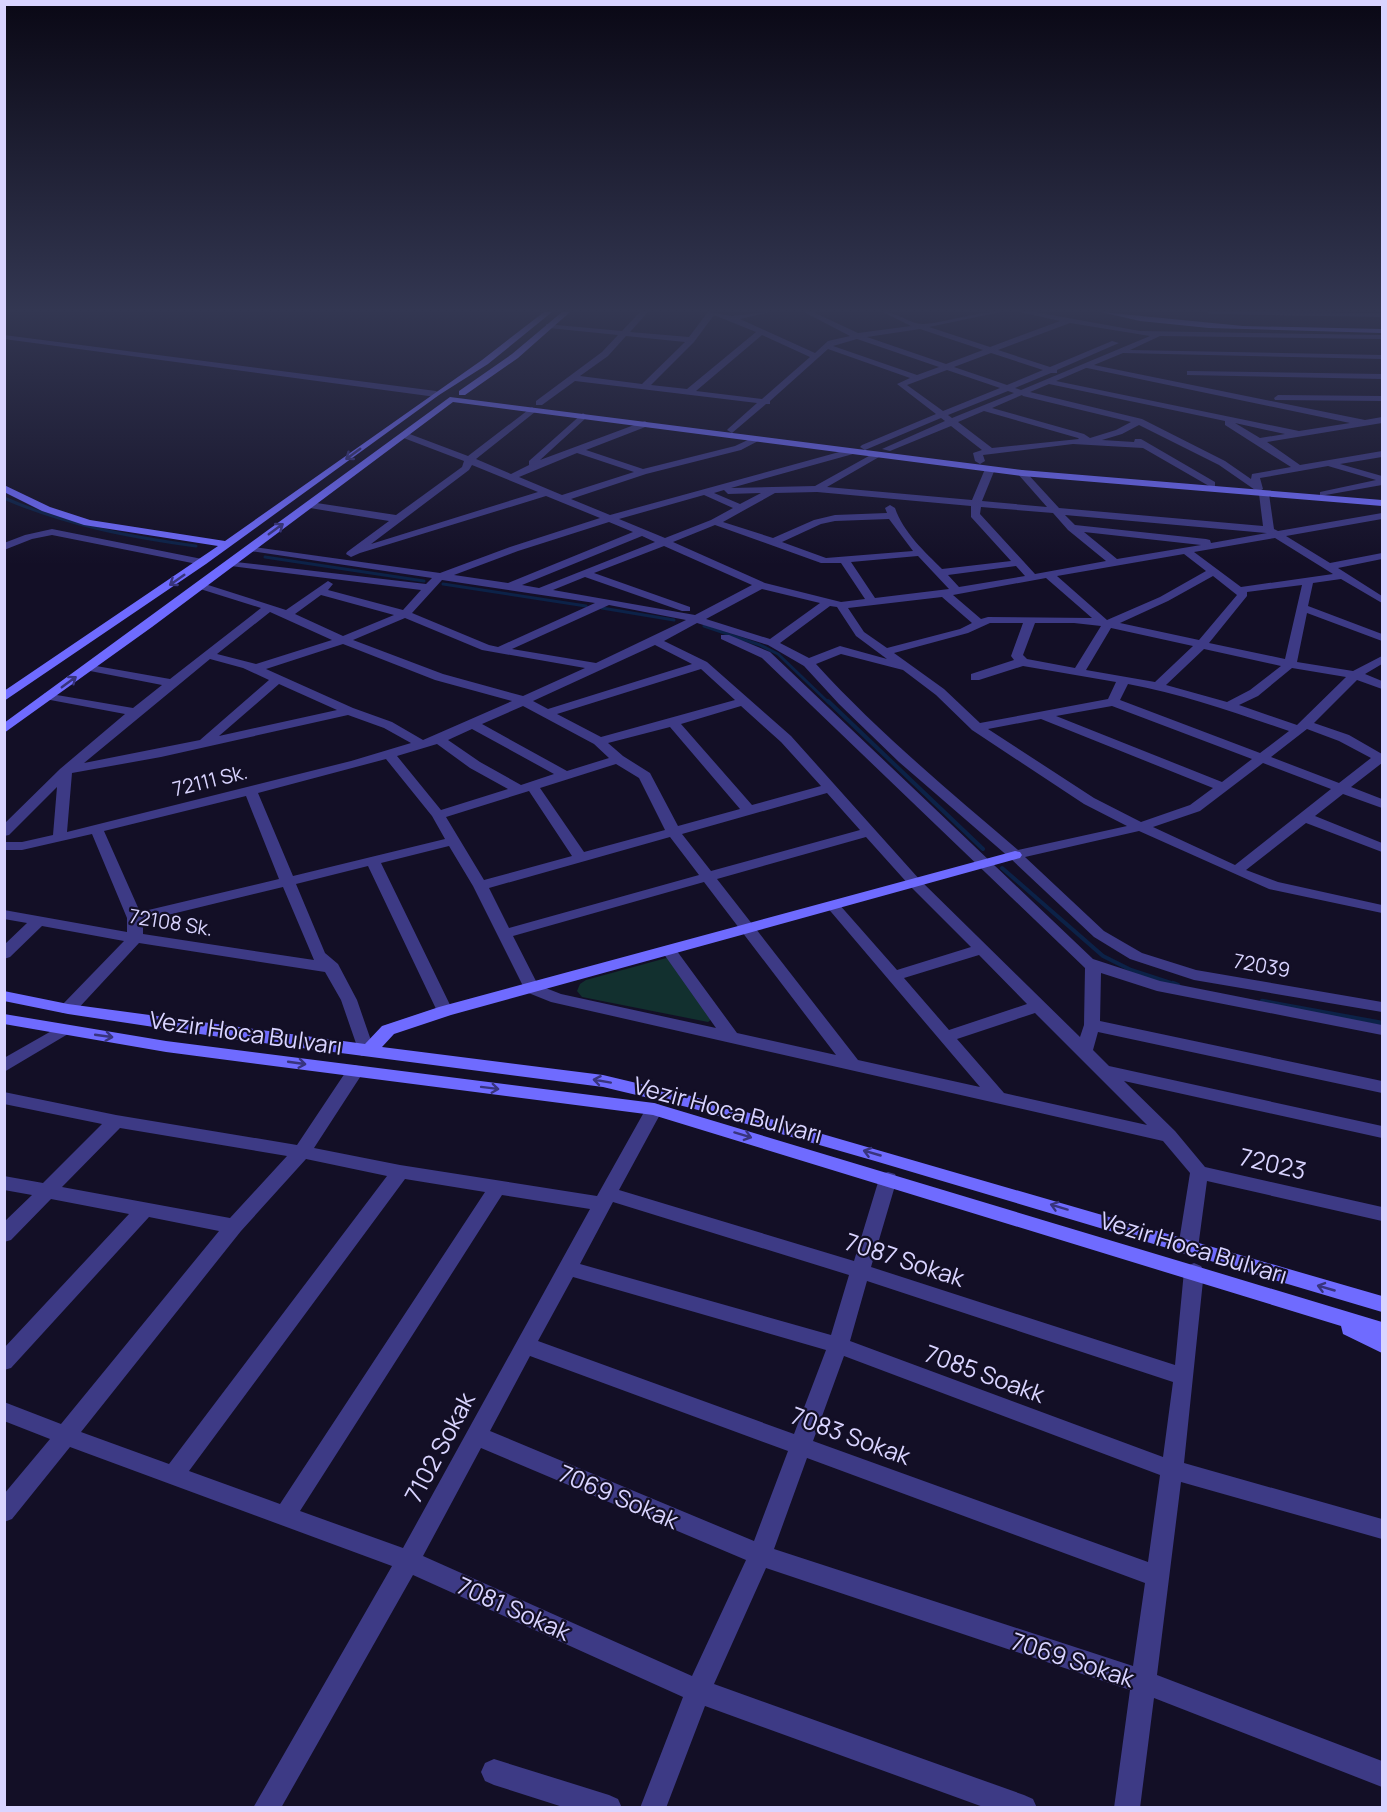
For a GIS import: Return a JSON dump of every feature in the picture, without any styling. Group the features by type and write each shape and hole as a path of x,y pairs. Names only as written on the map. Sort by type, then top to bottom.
{"main road":[{"path":"4,697 202,562 432,397"},
{"path":"437,397 438,399 461,397 980,461 1212,484 1261,492 1383,498"},
{"path":"4,729 404,435 461,397"},
{"path":"535,406 583,416 755,440 1022,473 1383,503"},
{"path":"4,488 46,509 88,523 227,544"},
{"path":"368,1052 388,1030 445,1011 1014,855"},
{"name":"Vezir Hoca Bulvarı","path":"4,996 68,1009 368,1052 603,1081 691,1102 941,1173 1383,1304"},
{"name":"Vezir Hoca Bulvarı","path":"4,1019 62,1030 355,1071 654,1109 1383,1330"},
{"path":"1307,1307 1383,1345"}],"street":[{"path":"351,554 466,468 468,460 548,397"},
{"path":"725,397 767,402"},
{"path":"732,430 773,397"},
{"path":"918,397 990,451"},
{"path":"865,447 985,397"},
{"path":"887,449 1015,397"},
{"path":"1038,397 1139,421 1222,463 1261,492"},
{"path":"1120,397 1299,434"},
{"path":"1240,397 1383,399"},
{"path":"1240,397 1365,423"},
{"path":"985,409 1081,436 1089,441 1119,432 1139,421"},
{"path":"526,469 583,416"},
{"path":"1218,417 1259,441 1299,469"},
{"path":"1259,441 1383,420"},
{"path":"511,478 526,469 645,424"},
{"path":"1119,432 1135,438 1212,484"},
{"path":"404,435 642,532 762,585 841,605 957,591 1031,576 1226,544 1273,532 1383,516"},
{"path":"560,499 643,472 738,448 755,440"},
{"path":"980,461 978,453 1073,441 1144,445"},
{"path":"578,450 643,472"},
{"path":"254,669 343,640 405,614 439,577 514,549 608,519 850,452"},
{"path":"1273,532 1255,476 1383,454"},
{"path":"817,489 876,455"},
{"path":"1329,465 1383,480"},
{"path":"990,469 976,503 975,515 1031,576"},
{"path":"1022,473 1072,528 1114,562"},
{"path":"1323,494 1383,480"},
{"path":"720,488 729,491 817,489 1273,532 1380,597"},
{"path":"540,591 715,522 774,491"},
{"path":"705,492 742,509"},
{"path":"330,560 545,493"},
{"path":"890,496 891,516 921,553 957,591"},
{"path":"310,505 397,520 424,532"},
{"path":"773,542 818,522 835,518 891,516"},
{"path":"715,522 825,561 921,553"},
{"path":"1072,528 1226,544"},
{"path":"4,547 29,537 52,532 202,562"},
{"path":"508,587 642,532"},
{"path":"250,548 606,601 695,620"},
{"path":"1185,550 1241,590 1343,576"},
{"path":"1328,567 1383,556"},
{"path":"845,561 872,601"},
{"path":"231,563 334,579"},
{"path":"940,573 1018,563"},
{"path":"219,572 429,588"},
{"path":"1079,671 1106,623 1164,599 1213,572"},
{"path":"583,573 695,620 766,655 1087,963 1157,986 1383,1030"},
{"path":"1048,574 1106,623"},
{"path":"287,615 334,579"},
{"path":"1228,706 1254,693 1290,664 1308,581"},
{"name":"72111 Sk.","path":"4,846 22,846 60,838 423,745 655,641 762,585"},
{"path":"201,586 287,615 343,640 439,677 522,700 599,741 618,759 645,776 674,833 851,1063"},
{"path":"1158,686 1201,645 1243,594 1241,590"},
{"path":"320,591 405,614 486,648 598,667"},
{"path":"944,593 980,624"},
{"path":"500,650 606,601"},
{"path":"772,643 827,603"},
{"path":"841,605 860,634 940,692 977,727 1089,801 1140,827 1274,886 1383,909"},
{"path":"1302,607 1383,638"},
{"path":"4,832 66,770 135,712 268,608"},
{"name":"72039","path":"695,620 772,643 808,663 843,701 904,759 1014,855 1099,934 1136,956 1194,975 1383,1007"},
{"path":"885,652 964,631 988,620 1074,620 1106,623 1290,664 1355,675 1383,685"},
{"path":"1023,662 1017,656 1029,624 1028,620"},
{"path":"808,663 840,650 860,634"},
{"path":"655,641 703,665 786,739 915,883 1169,1136 1199,1172 1188,1248"},
{"path":"840,650 874,662 908,669"},
{"path":"208,655 254,669 349,711 388,724 423,745"},
{"path":"1014,855 1140,827 1186,812 1262,759 1303,727 1355,675 1383,659"},
{"path":"975,677 1004,666 1023,662 1124,679 1158,686 1344,738 1381,758 1236,871"},
{"path":"547,713 703,665"},
{"path":"89,667 172,683"},
{"path":"202,744 277,679"},
{"path":"1113,702 1124,679"},
{"path":"49,696 135,712"},
{"path":"599,741 744,701"},
{"path":"977,727 1113,702 1383,804"},
{"path":"66,770 202,744 349,711"},
{"path":"1041,714 1224,787"},
{"path":"673,722 724,779 749,812"},
{"path":"474,724 567,776"},
{"path":"439,739 475,765 525,788 580,858"},
{"path":"390,754 438,815 454,841 480,886 532,988 557,998 1169,1136"},
{"path":"438,815 618,759"},
{"path":"60,838 66,770"},
{"path":"480,886 829,788"},
{"path":"250,790 318,955 332,968 345,988 368,1052"},
{"path":"1305,818 1383,848"},
{"path":"68,1009 135,938 135,918 96,828"},
{"path":"504,934 868,832"},
{"path":"135,918 454,841"},
{"path":"373,861 445,1011"},
{"path":"833,906 997,1096"},
{"name":"72108 Sk.","path":"4,914 135,938 332,968"},
{"path":"4,954 39,920"},
{"path":"669,950 731,1037"},
{"path":"893,976 979,950"},
{"path":"1084,1052 1092,1025 1093,966"},
{"path":"946,1037 1038,1006"},
{"path":"1092,1025 1383,1087"},
{"path":"4,1066 62,1030"},
{"path":"1102,1070 1383,1132"},
{"path":"4,1512 234,1226 302,1152 355,1071"},
{"name":"7087 Sokak","path":"4,1098 116,1121 302,1152 400,1172 497,1188 607,1199 861,1271 1184,1377"},
{"name":"7102 Sokak","path":"266,1808 477,1437 524,1345 607,1199 654,1109"},
{"path":"4,1235 116,1121"},
{"path":"173,1476 400,1172"},
{"name":"72023","path":"1199,1172 1383,1214"},
{"path":"653,1808 698,1691 760,1555 838,1345 888,1179"},
{"path":"4,1183 234,1226"},
{"path":"284,1517 497,1188"},
{"path":"4,1362 145,1209"},
{"name":"7085 Soakk","path":"568,1268 838,1345 1172,1470 1383,1529"},
{"path":"1127,1808 1184,1377 1194,1271"},
{"name":"7083 Sokak","path":"524,1345 1158,1577"},
{"name":"7081 Sokak","path":"4,1411 173,1476 408,1561 698,1691 1024,1808"},
{"name":"7069 Sokak","path":"477,1437 760,1555 1144,1682 1383,1774"},
{"path":"494,1772 609,1808"}],"green space":[{"path":"670,957 713,1018 708,1022 582,997 577,991 580,984 586,980"}],"waterway":[{"path":"4,498 51,516 98,529 196,546"},
{"path":"265,557 424,581"},
{"path":"443,584 586,606"},
{"path":"602,608 674,620"},
{"path":"704,626 760,645 778,654 829,703"},
{"path":"828,701 983,849"},
{"path":"1002,868 1103,956 1131,970 1177,985"},
{"path":"1173,983 1178,985"},
{"path":"1262,1001 1382,1023"}]}
